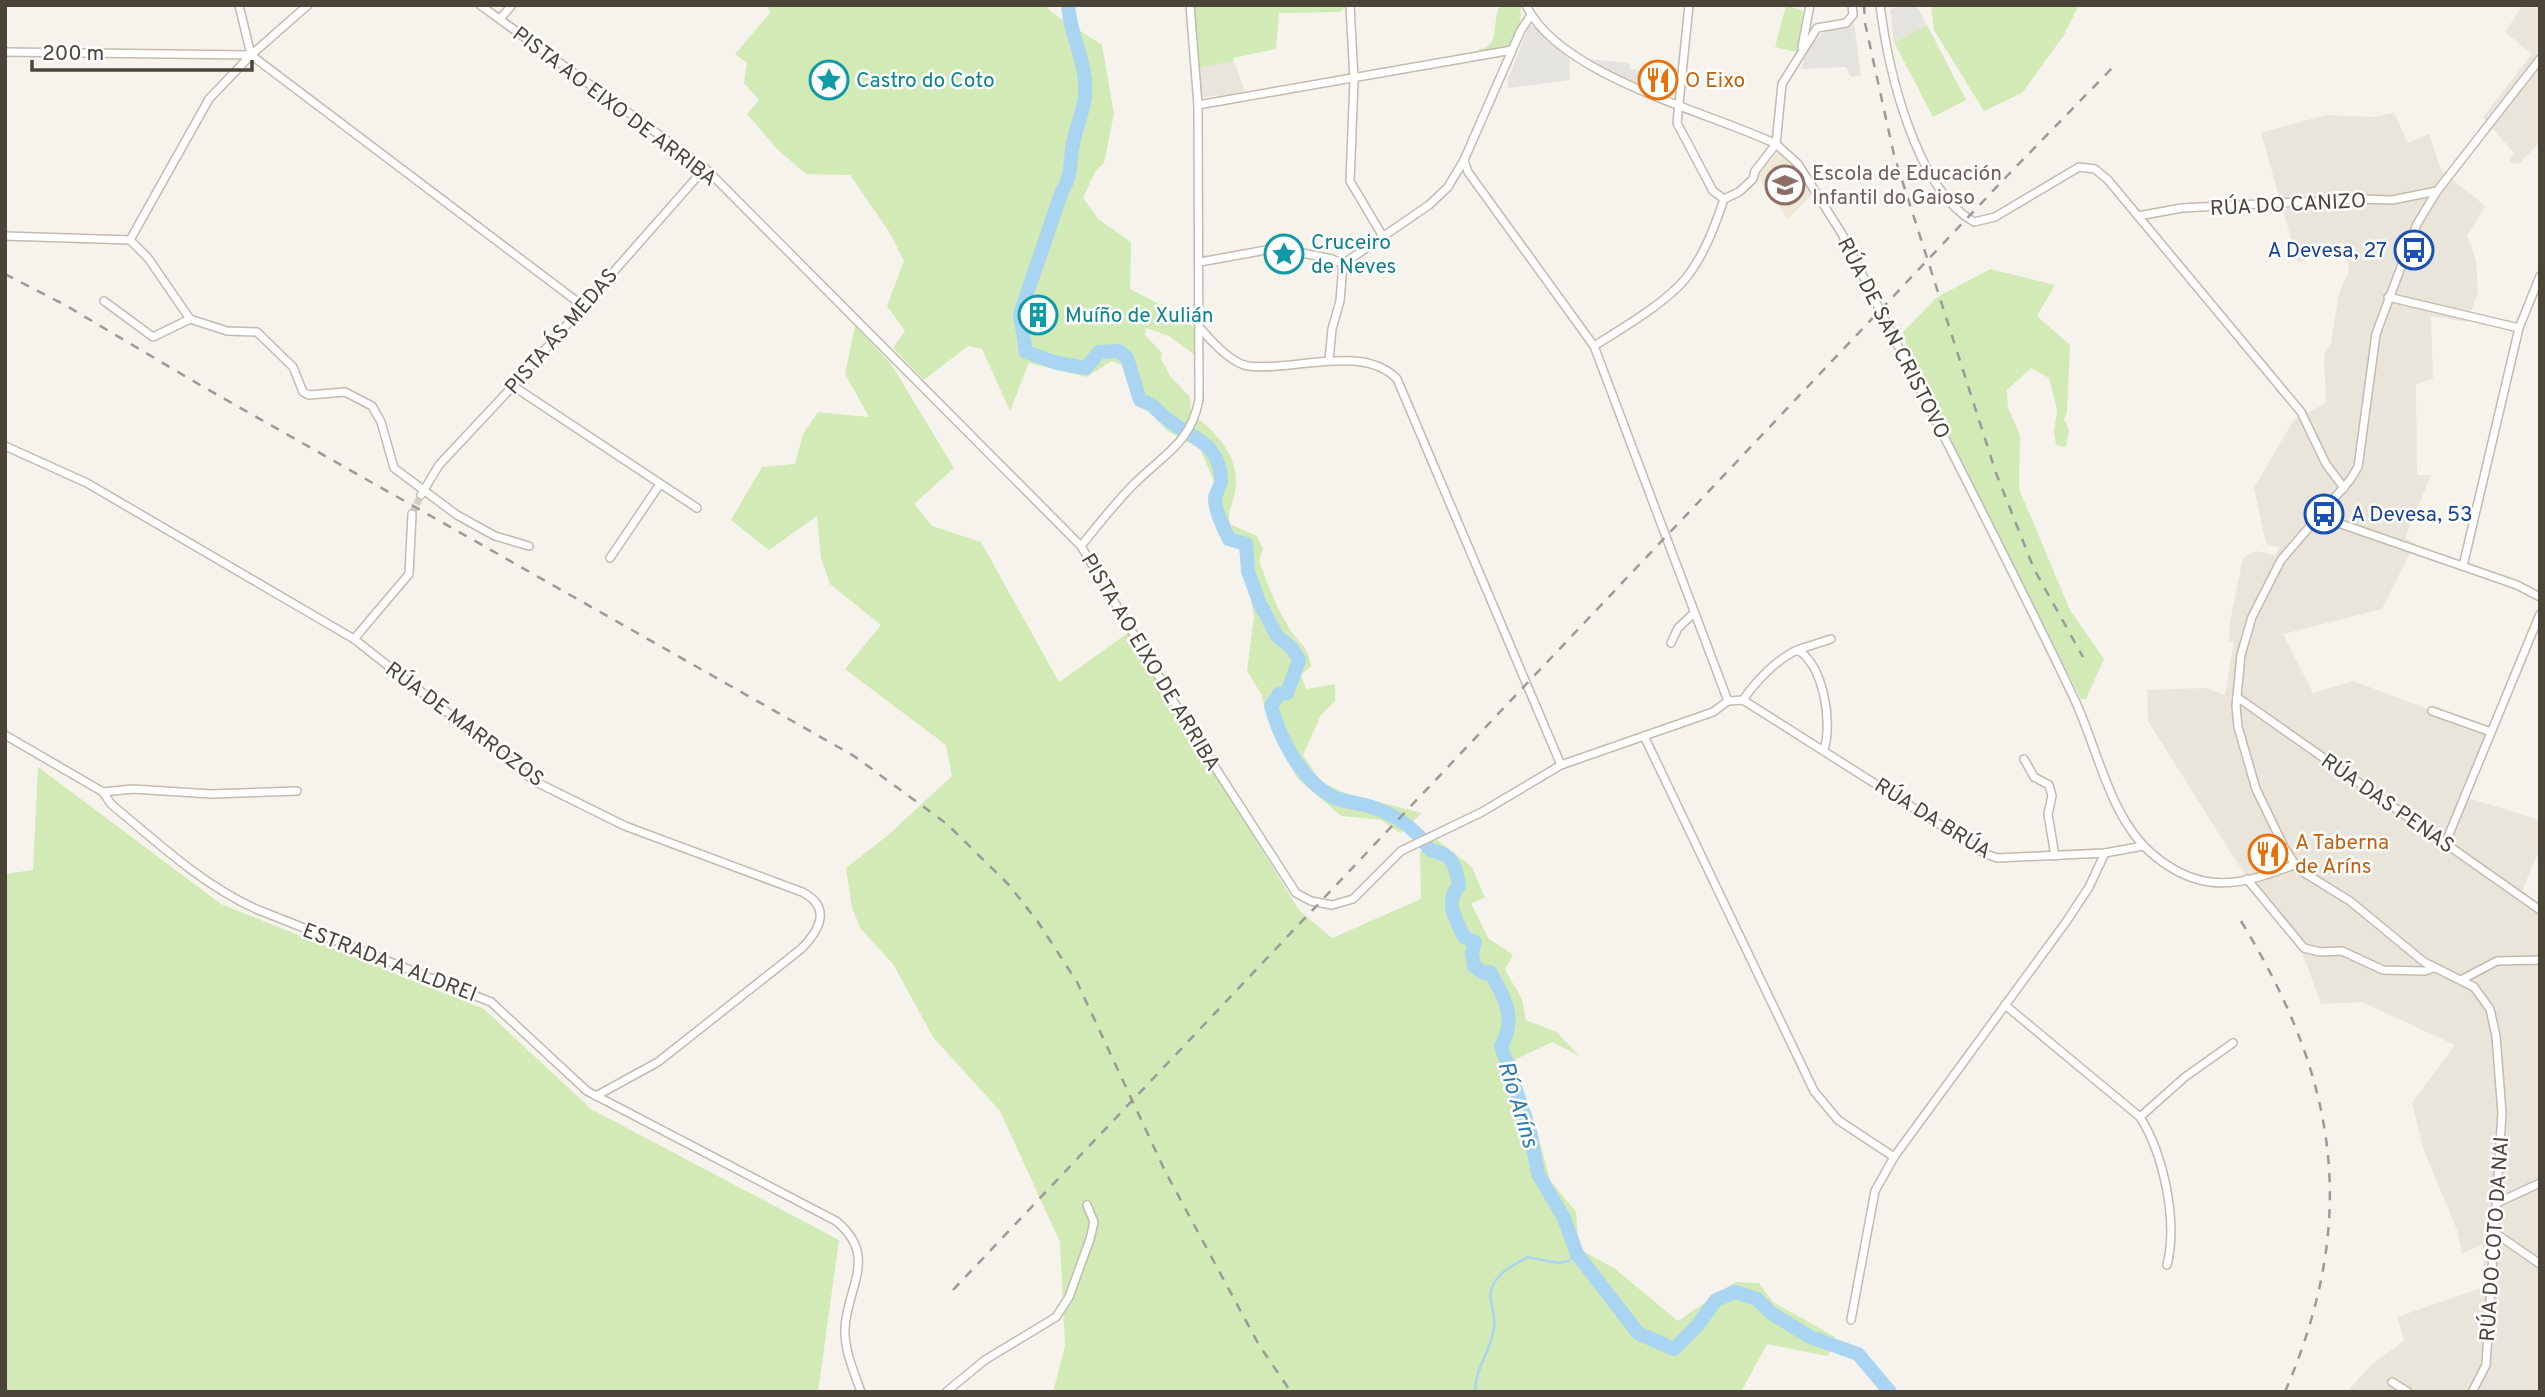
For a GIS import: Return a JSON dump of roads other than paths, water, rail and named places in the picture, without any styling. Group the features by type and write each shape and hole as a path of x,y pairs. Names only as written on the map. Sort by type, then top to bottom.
{"street":[{"path":"239,5 251,55"},
{"path":"130,240 209,99 251,55 308,5"},
{"name":"PISTA AO EIXO DE ARRIBA","path":"480,5 705,168 1081,546 1186,722 1296,893 1311,901 1332,905 1353,899 1401,850 1444,830 1561,765 1713,712 1728,701 1743,700"},
{"path":"500,19 512,5"},
{"path":"1081,546 1135,483 1187,435 1197,411 1202,328 1198,105 1190,5"},
{"path":"1350,5 1354,80 1350,181 1381,235"},
{"name":"RÚA DE SAN CRISTOVO","path":"1526,5 1531,15 1571,55 1607,75 1776,144 1804,173 1842,234 2074,696 2113,795 2143,846"},
{"path":"1689,5 1677,123 1713,191 1724,199"},
{"path":"1802,47 1810,5"},
{"path":"1594,346 1657,303 1686,278 1716,221 1724,199 1739,192 1753,179 1755,171 1776,144 1782,84 1802,47 1816,28 1846,23 1853,15 1852,5"},
{"path":"1880,5 1893,83 1906,118 1943,195 1957,212 1974,222 1995,217 2079,167 2095,169 2108,180 2301,412 2326,464 2344,488"},
{"path":"1329,360 1332,330 1340,301 1343,264 1381,235 1429,205 1448,187 1464,160 1512,50 1531,15"},
{"path":"1198,105 1354,80 1512,50"},
{"path":"5,52 251,55 583,306"},
{"path":"2540,59 2437,191 2417,224 2388,297 2374,344 2360,461 2344,488 2281,560 2256,607 2243,645 2237,697 2238,727 2256,789 2294,865 2308,877 2350,901 2434,968 2462,980 2497,961 2540,960"},
{"path":"1464,160 1468,172 1594,346 1728,701"},
{"name":"PISTA ÁS MEDAS","path":"423,492 439,465 513,386 705,168"},
{"name":"RÚA DO CANIZO","path":"2138,216 2182,208 2359,199 2392,200 2437,191"},
{"path":"5,236 130,240 148,258 190,319 227,331 257,332 293,368 303,392 309,395 345,392 372,406 381,422 394,468 457,515 495,536 529,546"},
{"path":"1200,262 1277,248 1332,259 1343,264"},
{"path":"2463,566 2519,328 2540,276"},
{"path":"2388,297 2519,328"},
{"path":"103,302 153,337 190,319"},
{"path":"1202,328 1225,353 1246,366 1329,360 1376,366 1390,372 1397,379 1561,765"},
{"path":"513,386 697,508"},
{"name":"RÚA DE MARROZOS","path":"5,446 87,483 354,639 536,782 625,826 802,892 819,904 822,915 819,928 801,949 658,1062 596,1096"},
{"path":"610,558 660,484"},
{"path":"354,639 409,574 412,514"},
{"path":"2318,516 2463,566 2540,597"},
{"path":"1671,643 1678,628 1694,613"},
{"path":"2445,844 2540,614"},
{"path":"1743,700 1753,686 1788,653 1831,639"},
{"path":"1797,650 1804,653 1819,678 1826,722 1824,749"},
{"name":"RÚA DAS PENAS","path":"2237,697 2540,909"},
{"name":"RÚA DA BRÚA","path":"1743,700 1986,854 2014,860 2105,853 2143,846"},
{"path":"2432,711 2491,732"},
{"name":"ESTRADA A ALDREI","path":"5,735 103,792 111,804 195,873 241,902 491,1002 577,1084 816,1210 845,1230 858,1254 859,1272 846,1320 845,1336 861,1392"},
{"path":"1644,736 1814,1091 1838,1120 1894,1157"},
{"path":"2024,759 2034,776 2049,785 2051,790 2048,814 2055,856"},
{"path":"103,792 133,789 211,794 297,791"},
{"path":"2143,846 2186,878 2228,883 2294,865"},
{"path":"1851,1320 1875,1191 1894,1157 2090,887 2105,853"},
{"path":"2247,879 2304,948 2320,952 2342,951 2384,970 2425,971 2434,968"},
{"name":"RÚA DO COTO DA NAI","path":"2462,980 2478,991 2490,1009 2495,1026 2501,1083 2497,1203 2486,1364 2472,1392"},
{"path":"2005,1005 2140,1117 2156,1151 2173,1226 2167,1265"},
{"path":"2140,1117 2185,1077 2233,1043"},
{"path":"2497,1203 2540,1184"},
{"path":"946,1392 994,1354 1056,1317 1069,1297 1090,1239 1094,1222 1087,1205"},
{"path":"2495,1233 2540,1264"},
{"path":"2392,1382 2408,1392"}],"waterway":[{"name":"Río Aríns","path":"1068,5 1084,73 1085,96 1073,143 1069,176 1020,314 1026,352 1057,363 1086,368 1099,352 1119,351 1127,358 1140,400 1201,441 1215,456 1221,481 1215,503 1222,524 1229,539 1246,544 1248,571 1259,602 1277,636 1292,648 1299,660 1287,693 1279,694 1271,706 1286,745 1293,758 1322,790 1333,797 1375,808 1393,816 1417,834 1430,850 1443,854 1452,861 1459,886 1452,899 1455,917 1464,937 1475,942 1472,953 1474,966 1484,973 1490,972 1507,1009 1508,1027 1501,1046 1530,1131 1538,1174 1564,1218 1577,1254 1638,1333 1674,1349 1697,1326 1716,1300 1735,1292 1757,1299 1771,1313 1810,1337 1858,1354 1890,1392"},
{"name":"Río Aríns","path":"1571,1259 1577,1254"},
{"path":"1475,1392 1494,1328 1491,1290 1496,1280 1527,1257 1558,1263 1569,1261"}],"tunnel":[{"path":"412,514 421,495"}],"railway":[{"path":"1864,5 1865,23 1894,155 1996,473 2034,569 2083,657"},
{"path":"953,1290 2117,63"},
{"path":"5,274 65,305 200,385 854,756 947,824 1009,885 1038,922 1077,982 1165,1171 1259,1345 1291,1392"},
{"path":"2241,921 2274,980 2299,1037 2317,1094 2328,1151 2330,1208 2323,1267 2309,1328 2285,1392"}],"place":[{"name":"Castro do Coto","path":"829,80"},
{"name":"O Eixo","path":"1658,80"},
{"name":"Escola de Educación Infantil do Gaioso","path":"1785,185"},
{"name":"A Devesa, 27","path":"2414,250"},
{"name":"Cruceiro de Neves","path":"1284,254"},
{"name":"Muíño de Xulián","path":"1038,315"},
{"name":"A Devesa, 53","path":"2324,514"},
{"name":"A Taberna de Aríns","path":"2268,854"}]}
